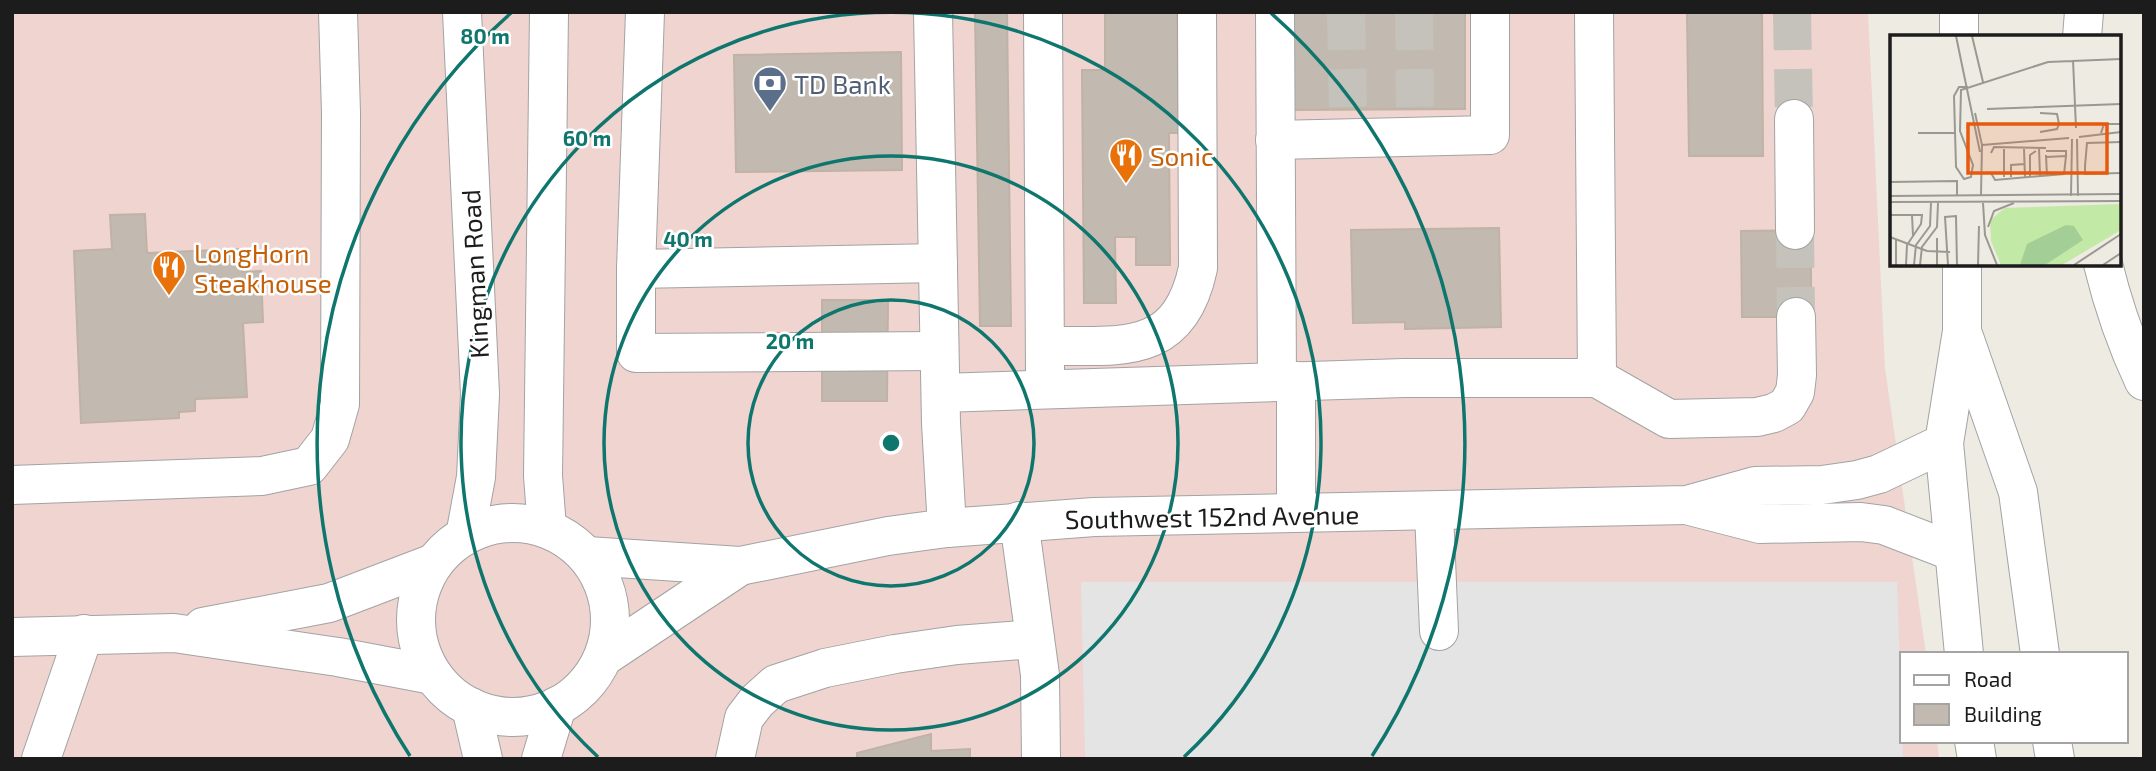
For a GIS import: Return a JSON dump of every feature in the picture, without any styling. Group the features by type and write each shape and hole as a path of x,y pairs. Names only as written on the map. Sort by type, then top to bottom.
{"street":[{"path":"12,485 262,476 309,466 330,439 340,404 341,113 338,12"},
{"name":"Kingman Road","path":"462,12 480,394 476,477 465,536"},
{"path":"547,528 543,476 549,12"},
{"path":"645,12 636,269 636,353 939,351"},
{"path":"933,12 939,351 947,528"},
{"path":"1043,12 1045,390"},
{"path":"1045,346 1110,345 1144,341 1166,331 1193,291 1198,268 1197,12"},
{"path":"1275,12 1276,140 1296,513"},
{"path":"1276,140 1348,124 1416,123 1490,135 1490,12"},
{"path":"1594,12 1597,378"},
{"path":"1959,12 1959,35"},
{"path":"2082,35 2084,12"},
{"path":"1794,119 1795,230"},
{"path":"636,269 938,263"},
{"path":"1962,266 1962,331 1944,443 1964,652"},
{"path":"2103,266 2112,302 2144,381"},
{"path":"941,393 1404,378 1597,378 1669,419 1757,417 1787,406 1795,392 1796,317"},
{"path":"1962,331 2018,492 2040,652"},
{"name":"Southwest 152nd Avenue","path":"587,556 740,566 888,536 1019,520 1688,505 1755,486 1822,485 1857,480 1879,474 1944,443"},
{"name":"Southwest 152nd Avenue","path":"1688,505 1760,524 1861,522 1884,525 1954,551"},
{"path":"1434,512 1438,631"},
{"path":"1019,520 1040,675 1041,759"},
{"path":"519,523 547,528 568,540 587,556 602,579 610,603 610,629 604,656 593,676 577,694 557,706 529,716 499,716 471,707 449,694 433,675 421,653 416,630 416,607 423,584 434,564 448,548 465,536 491,525 519,523"},
{"path":"174,633 329,603 434,564"},
{"name":"Southwest 152nd Avenue","path":"604,656 740,566"},
{"path":"12,637 174,633 338,657 433,675"},
{"path":"41,759 84,634"},
{"path":"735,759 744,718 775,684 806,674 895,654 957,645 1035,639"},
{"path":"541,759 557,706"},
{"path":"471,707 482,759"}],"shaded area":[{"path":"12,12 1868,12 1885,368 1926,652 1900,652 1900,743 1937,743 1939,759 12,759"},
{"path":"1081,582 1897,582 1900,743 1902,743 1903,759 1085,759"}],"building":[{"path":"975,12 1007,12 1011,326 980,326"},
{"name":"Sonic","path":"1105,12 1177,12 1179,133 1169,133 1170,265 1136,265 1136,237 1115,237 1116,303 1084,303 1082,70 1105,70"},
{"path":"1289,12 1465,12 1465,109 1290,110"},
{"path":"1687,12 1762,12 1763,156 1689,156"},
{"path":"901,52 902,170 736,172 734,55"},
{"name":"LongHorn Steakhouse","path":"145,214 147,253 241,249 242,272 261,271 263,322 243,323 247,397 195,399 195,411 179,412 179,418 81,423 74,251 112,249 110,215"},
{"path":"1499,228 1501,327 1405,329 1405,322 1353,323 1351,230"},
{"path":"1811,230 1811,317 1742,317 1741,231"},
{"path":"822,300 888,300 887,401 822,401"},
{"path":"931,734 931,751 970,749 970,759 857,759 857,753"}],"tunnel":[{"path":"1346,12 1348,110"},
{"path":"1414,12 1415,110"},
{"path":"1792,12 1794,119"},
{"path":"1795,230 1796,317"}],"place":[{"name":"TD Bank","path":"770,113"},
{"name":"Sonic","path":"1126,185"},
{"name":"LongHorn Steakhouse","path":"169,297"}]}
